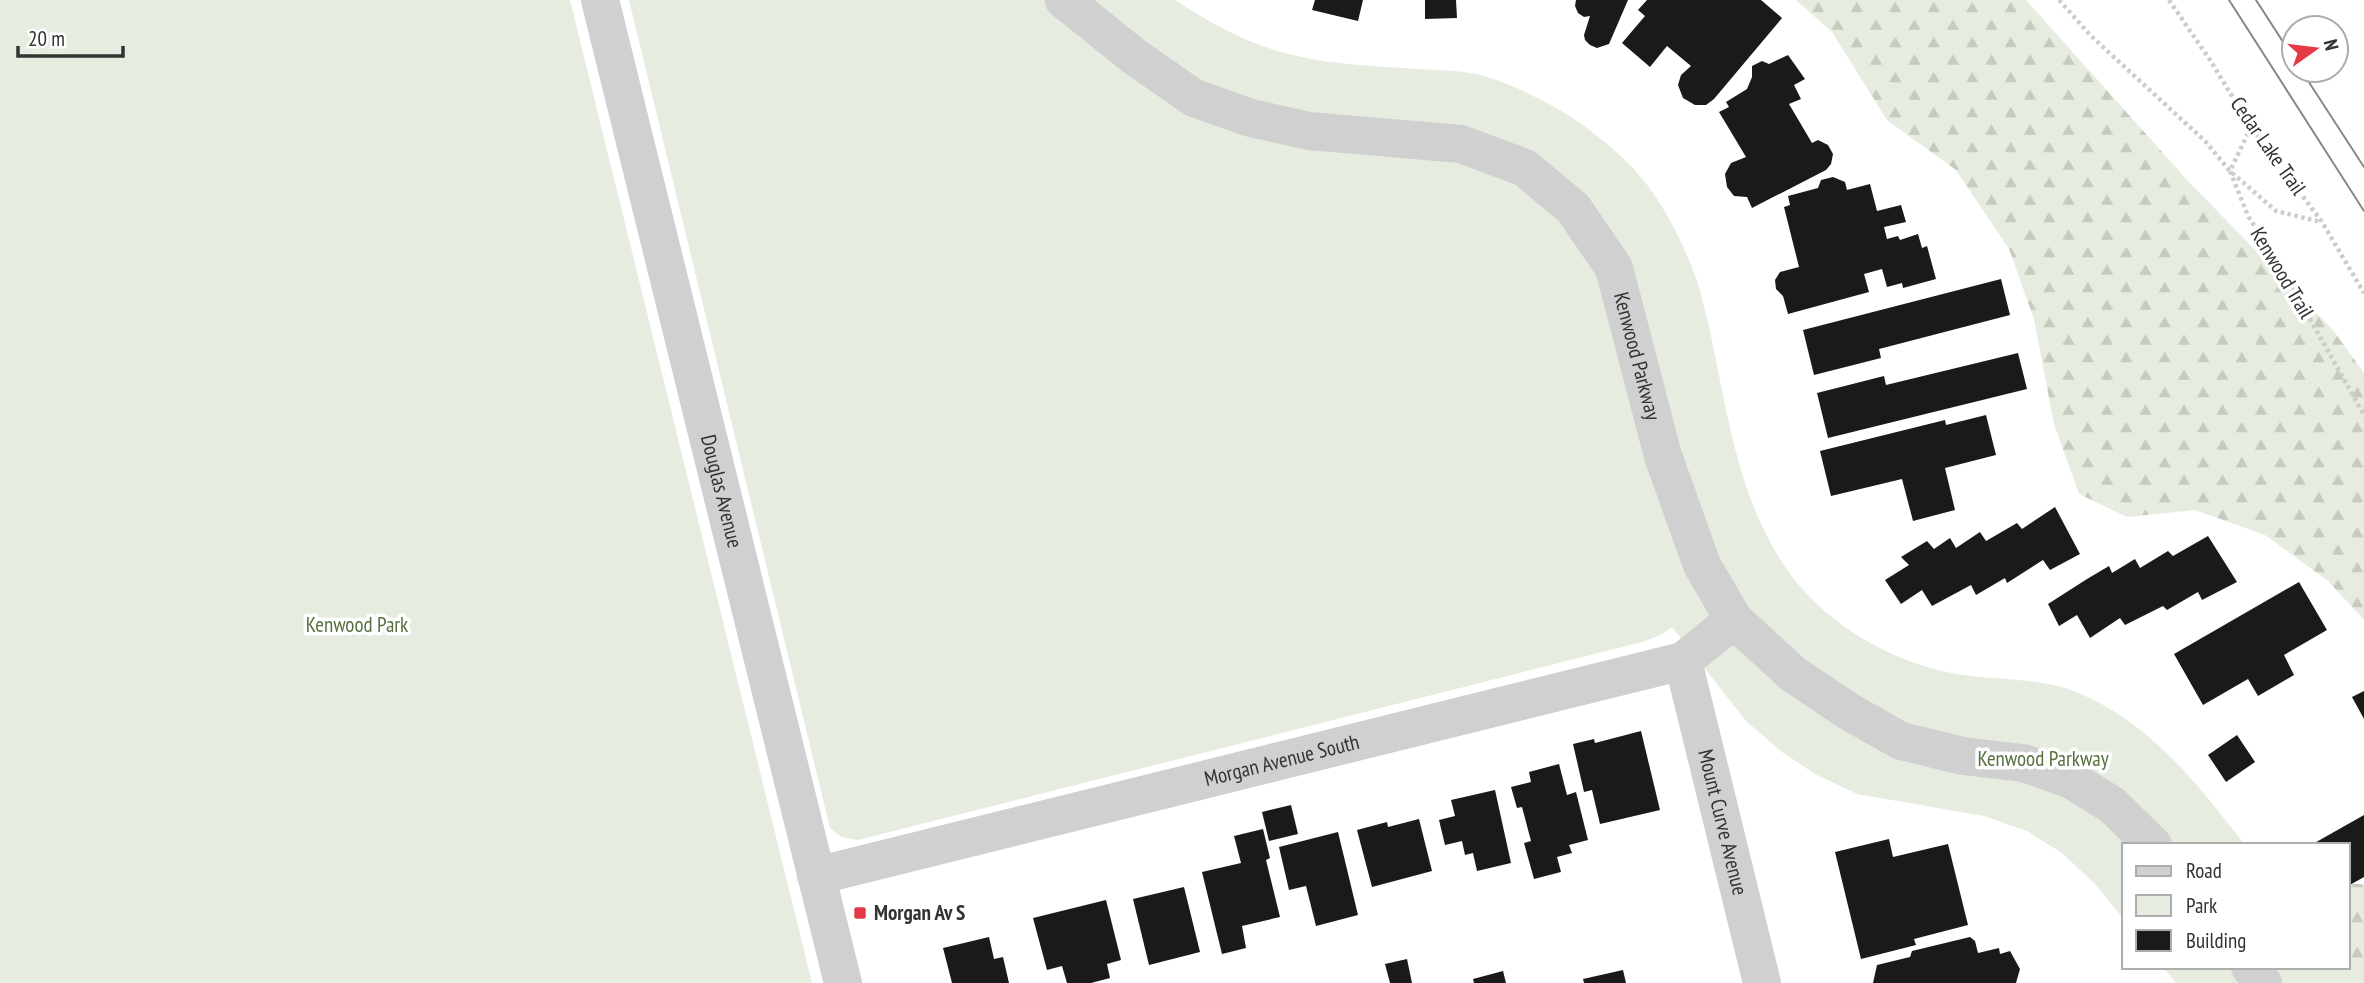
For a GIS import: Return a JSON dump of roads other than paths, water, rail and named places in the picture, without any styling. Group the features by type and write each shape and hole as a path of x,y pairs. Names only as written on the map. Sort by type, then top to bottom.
{"street":[{"name":"Douglas Avenue","path":"600,0 842,983"},
{"name":"Kenwood Parkway","path":"1065,0 1135,57 1194,98 1251,118 1309,131 1461,144 1525,167 1573,208 1614,268 1663,456 1702,565 1734,620 1793,674 1849,711 1902,741 1963,756 2023,763 2070,779 2112,805 2151,843"},
{"name":"Morgan Avenue South","path":"816,876 1683,661 1734,620"},
{"name":"Mount Curve Avenue","path":"1683,661 1762,983"},
{"path":"2252,969 2263,983"}],"tram line":[{"path":"2229,0 2364,211"},
{"path":"2256,0 2280,37"},
{"path":"2310,84 2364,167"}],"place":[{"name":"Morgan Av S","path":"860,913"}],"park label":[{"name":"Kenwood Park","path":"357,625"}]}
